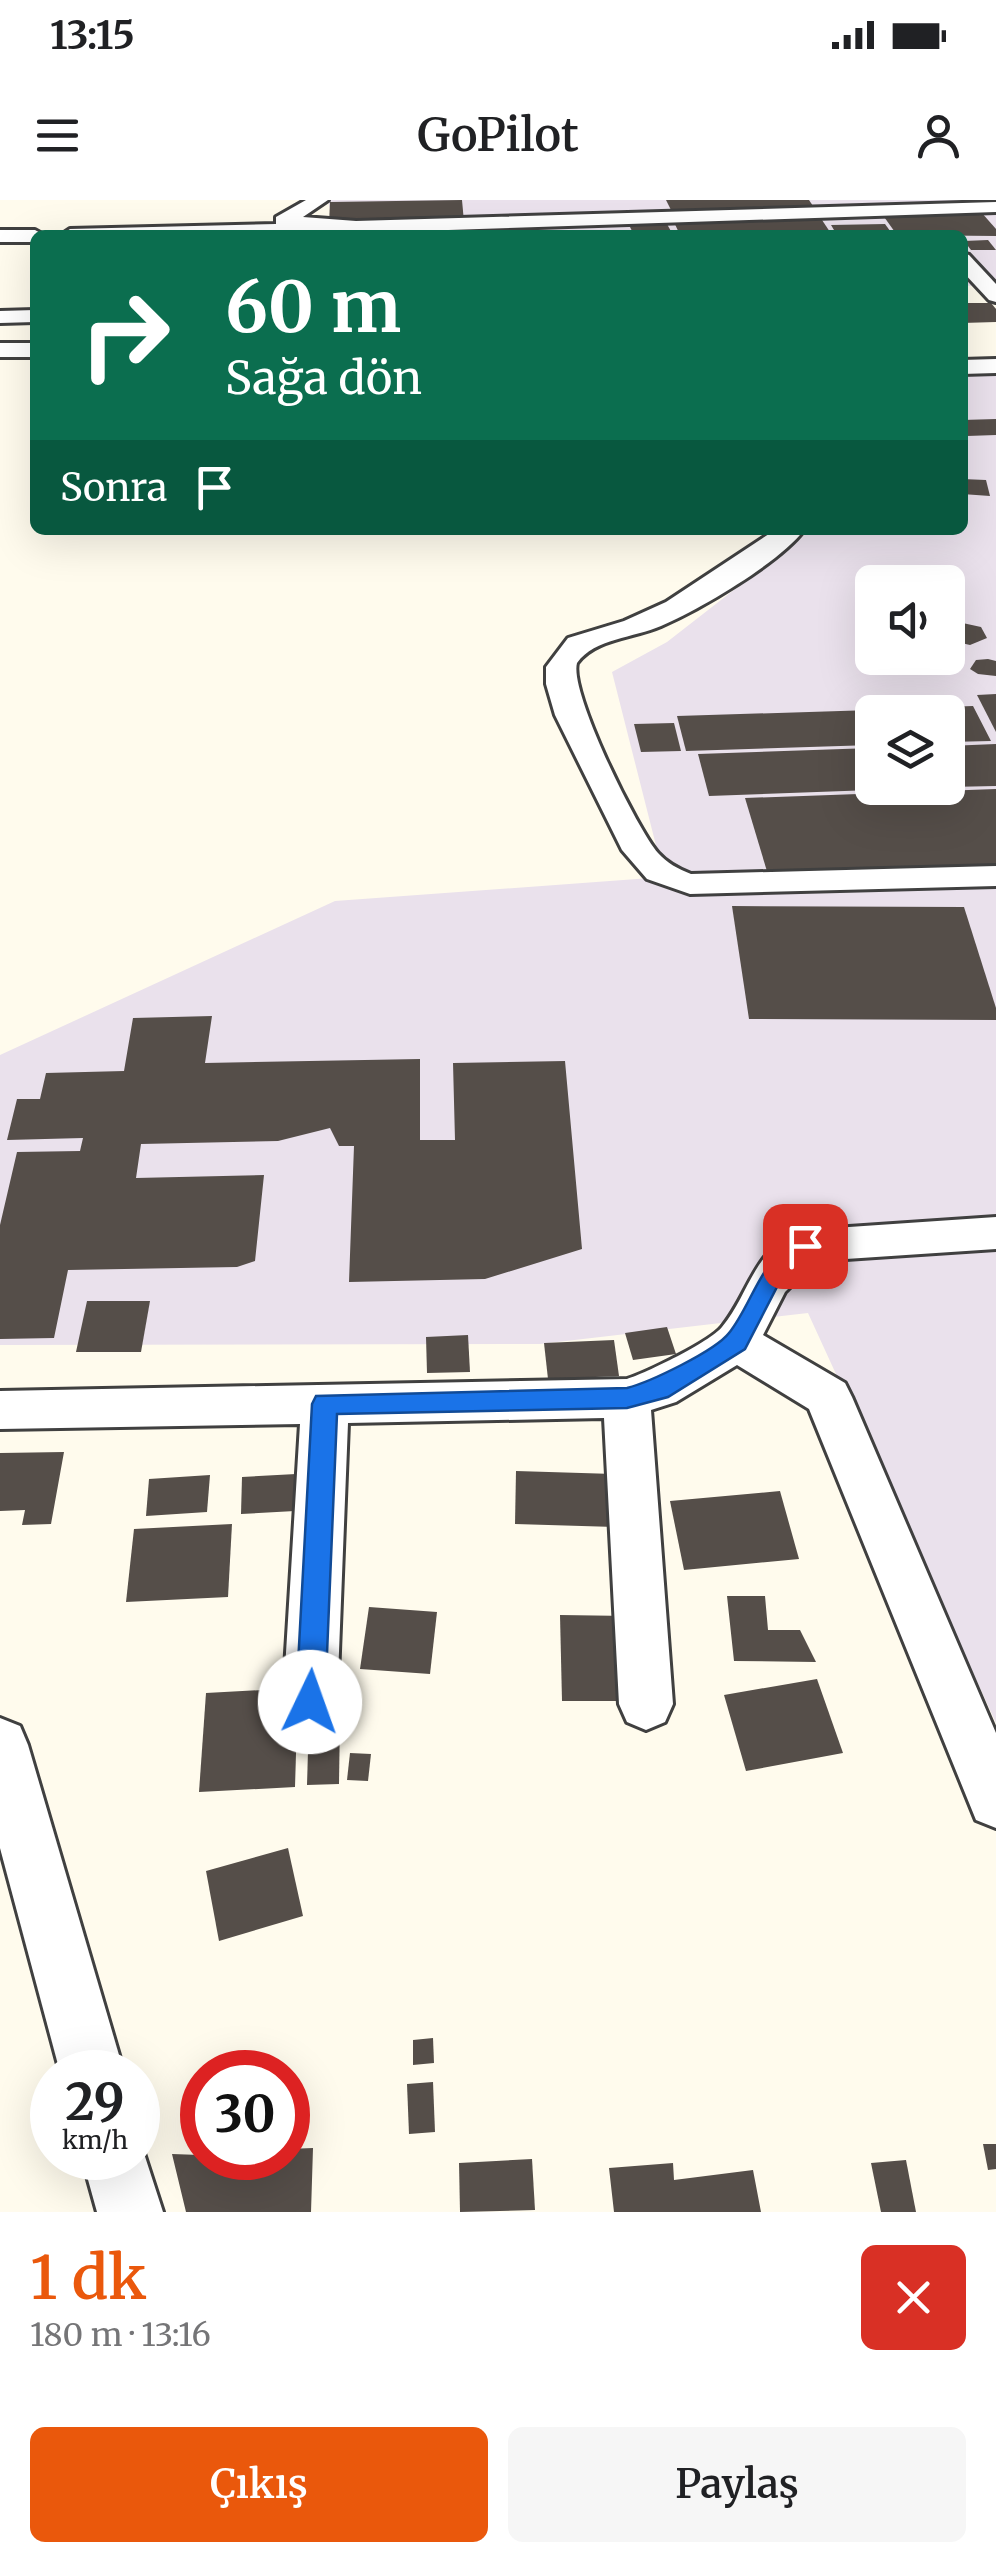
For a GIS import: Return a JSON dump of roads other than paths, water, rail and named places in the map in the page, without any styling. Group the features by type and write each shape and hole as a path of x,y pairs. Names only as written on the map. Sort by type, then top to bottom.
{"street":[{"path":"320,200 283,221 356,228"},
{"path":"274,230 996,207"},
{"path":"0,236 30,236"},
{"path":"968,264 993,289"},
{"path":"968,287 993,289"},
{"path":"0,317 30,316"},
{"path":"0,350 30,350"},
{"path":"968,367 996,366"},
{"path":"784,535 680,604 635,627 580,642 563,660 563,691 596,768 647,864 670,881 690,884 996,876"},
{"path":"0,1410 627,1398 659,1390 737,1342 769,1281 805,1246 996,1233"},
{"path":"737,1342 828,1396 996,1800"},
{"path":"627,1398 646,1704"},
{"path":"310,1702 325,1404"},
{"path":"0,1745 12,1830 85,2050"},
{"path":"122,2180 130,2212"}]}
